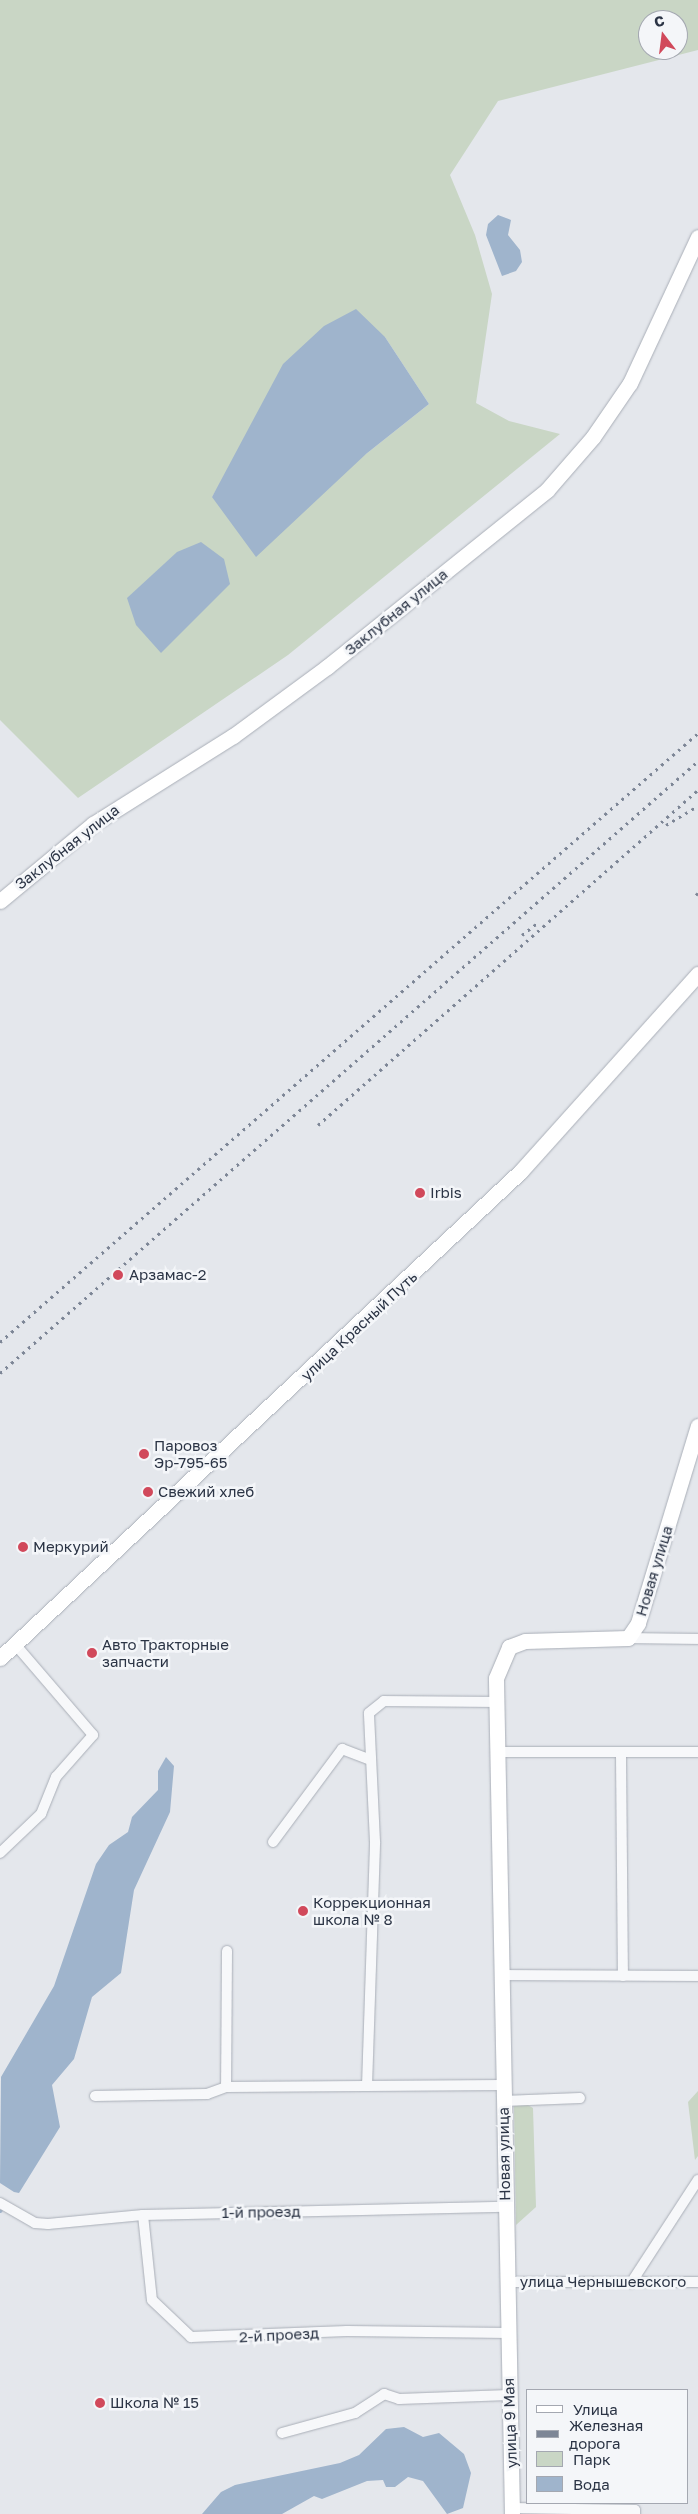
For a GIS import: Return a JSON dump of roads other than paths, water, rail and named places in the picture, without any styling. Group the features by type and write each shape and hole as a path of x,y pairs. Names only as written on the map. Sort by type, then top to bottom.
{"main road":[{"name":"Заклубная улица","path":"0,901 93,824 233,736 328,667 547,490 593,437 630,383 698,237"},
{"name":"улица Красный Путь","path":"0,1658 521,1170 698,974"},
{"name":"Новая улица","path":"508,2333 495,1702 499,1664 509,1647 544,1638 628,1638 638,1624 698,1426"},
{"name":"улица 9 Мая","path":"508,2333 512,2511"}],"street":[{"path":"628,1638 698,1640"},
{"path":"0,1853 41,1814 56,1778 93,1735 15,1644"},
{"path":"367,2086 375,1842 368,1759 369,1713 384,1701 495,1702"},
{"path":"273,1842 342,1750 368,1759"},
{"path":"496,1752 620,1755 698,1752"},
{"path":"620,1755 623,1976"},
{"path":"226,2087 227,1951"},
{"path":"501,1975 698,1976"},
{"path":"95,2096 207,2094 226,2087 503,2085"},
{"path":"503,2101 580,2098"},
{"path":"631,2282 698,2180"},
{"name":"1-й проезд","path":"0,2203 19,2216 48,2224 143,2215 505,2207"},
{"name":"2-й проезд","path":"143,2215 152,2300 191,2338 348,2331 508,2333"},
{"name":"улица Чернышевского","path":"507,2282 698,2282"},
{"path":"282,2433 355,2413 384,2394 399,2399 509,2396"},
{"path":"512,2511 636,2510 635,2514"}],"water":[{"path":"498,215 511,220 508,235 520,250 522,262 516,271 502,276 486,235 488,224"},
{"path":"356,309 385,337 429,404 366,454 256,557 212,497 283,364 324,326"},
{"path":"201,542 224,559 230,584 161,653 136,625 127,598 177,552"},
{"path":"166,1757 174,1766 170,1812 134,1890 121,1973 92,1997 74,2059 52,2085 60,2127 19,2193 14,2192 0,2183 1,2077 54,1986 96,1864 109,1845 128,1832 132,1817 158,1790 158,1771"},
{"path":"404,2427 423,2437 439,2433 464,2454 471,2473 463,2508 447,2514 423,2481 408,2477 395,2487 386,2487 383,2480 367,2481 322,2499 314,2496 282,2514 202,2514 221,2492 235,2485 340,2463 359,2455 386,2429"}],"railway":[{"path":"0,1342 698,733"},
{"path":"0,1373 698,761"},
{"path":"318,1125 698,790"},
{"path":"666,825 698,806"},
{"path":"522,935 536,924"}],"place":[{"name":"Irbis","path":"420,1193"},
{"name":"Арзамас-2","path":"118,1275"},
{"name":"Паровоз Эр-795-65","path":"144,1454"},
{"name":"Свежий хлеб","path":"148,1492"},
{"name":"Меркурий","path":"23,1547"},
{"name":"Авто Тракторные запчасти","path":"92,1653"},
{"name":"Коррекционная школа № 8","path":"303,1911"},
{"name":"Школа № 15","path":"100,2403"}]}
